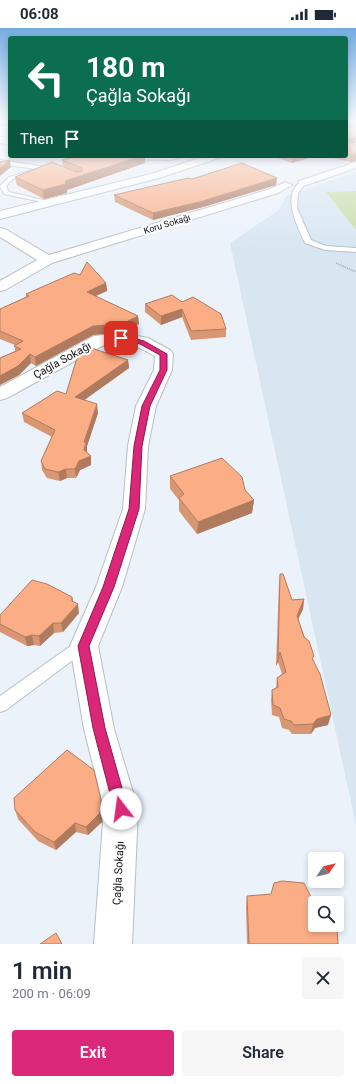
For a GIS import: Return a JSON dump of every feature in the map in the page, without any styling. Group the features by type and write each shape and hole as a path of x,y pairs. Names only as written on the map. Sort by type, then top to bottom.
{"street":[{"path":"0,215 155,176 192,164"},
{"path":"303,183 356,165"},
{"name":"Koru Sokağı","path":"0,287 47,260 274,191 286,185"},
{"path":"0,232 47,260"},
{"name":"Çağla Sokağı","path":"0,394 100,340 121,338 142,342 164,354 163,370 146,406 138,446 134,509 109,587 84,646 99,728 121,809 114,944"}],"lane":[{"path":"13,164 44,168"},
{"path":"50,203 6,193 3,186 11,178 51,166"},
{"path":"303,183 295,193 294,208 308,241 325,248 356,250"},
{"path":"0,706 85,643"}],"shaded area":[{"path":"356,172 356,825 230,243 279,210 286,196"}],"green space":[{"path":"356,191 356,230 326,192"}],"building":[{"path":"0,164 5,164 0,168"},
{"path":"48,164 56,164 76,172 82,171 82,168 71,164 118,164 65,181 66,184 43,190 15,177"},
{"path":"240,164 244,164 277,178 203,201 153,213 114,195 188,178 192,179"},
{"path":"87,262 106,283 87,292 138,316 122,324 93,326 35,357 30,354 18,366 0,376 0,358 21,349 14,346 23,341 0,331 0,309 29,296 26,294 74,273 80,275"},
{"path":"172,295 182,302 193,297 221,314 226,329 191,331 182,309 161,316 145,304"},
{"path":"88,347 128,360 75,397 97,404 84,442 86,442 84,450 91,456 79,461 75,469 66,469 58,472 45,469 41,461 55,430 22,413 57,391 66,394 79,351"},
{"path":"222,458 242,477 245,490 254,500 198,522 179,498 184,494 170,476"},
{"path":"280,574 283,574 292,600 304,599 297,616 304,637 309,641 314,656 312,658 320,674 331,715 317,719 313,724 294,725 291,721 284,719 280,708 273,705 272,690 278,687 277,678 286,672 280,652 278,656"},
{"path":"32,580 47,584 72,597 72,601 78,604 61,623 53,623 39,636 32,635 25,637 0,624 0,615"},
{"path":"67,750 94,770 101,800 100,813 86,827 75,823 54,842 35,832 15,810 14,798"},
{"path":"282,881 304,883 310,896 308,896 308,932 337,932 338,944 249,944 247,896 271,894 274,883"},
{"path":"56,933 62,944 40,944"}],"route":[{"path":"121,338 142,342 164,354 163,370 146,406 138,446 134,509 109,587 84,646 99,728 121,809"}]}
